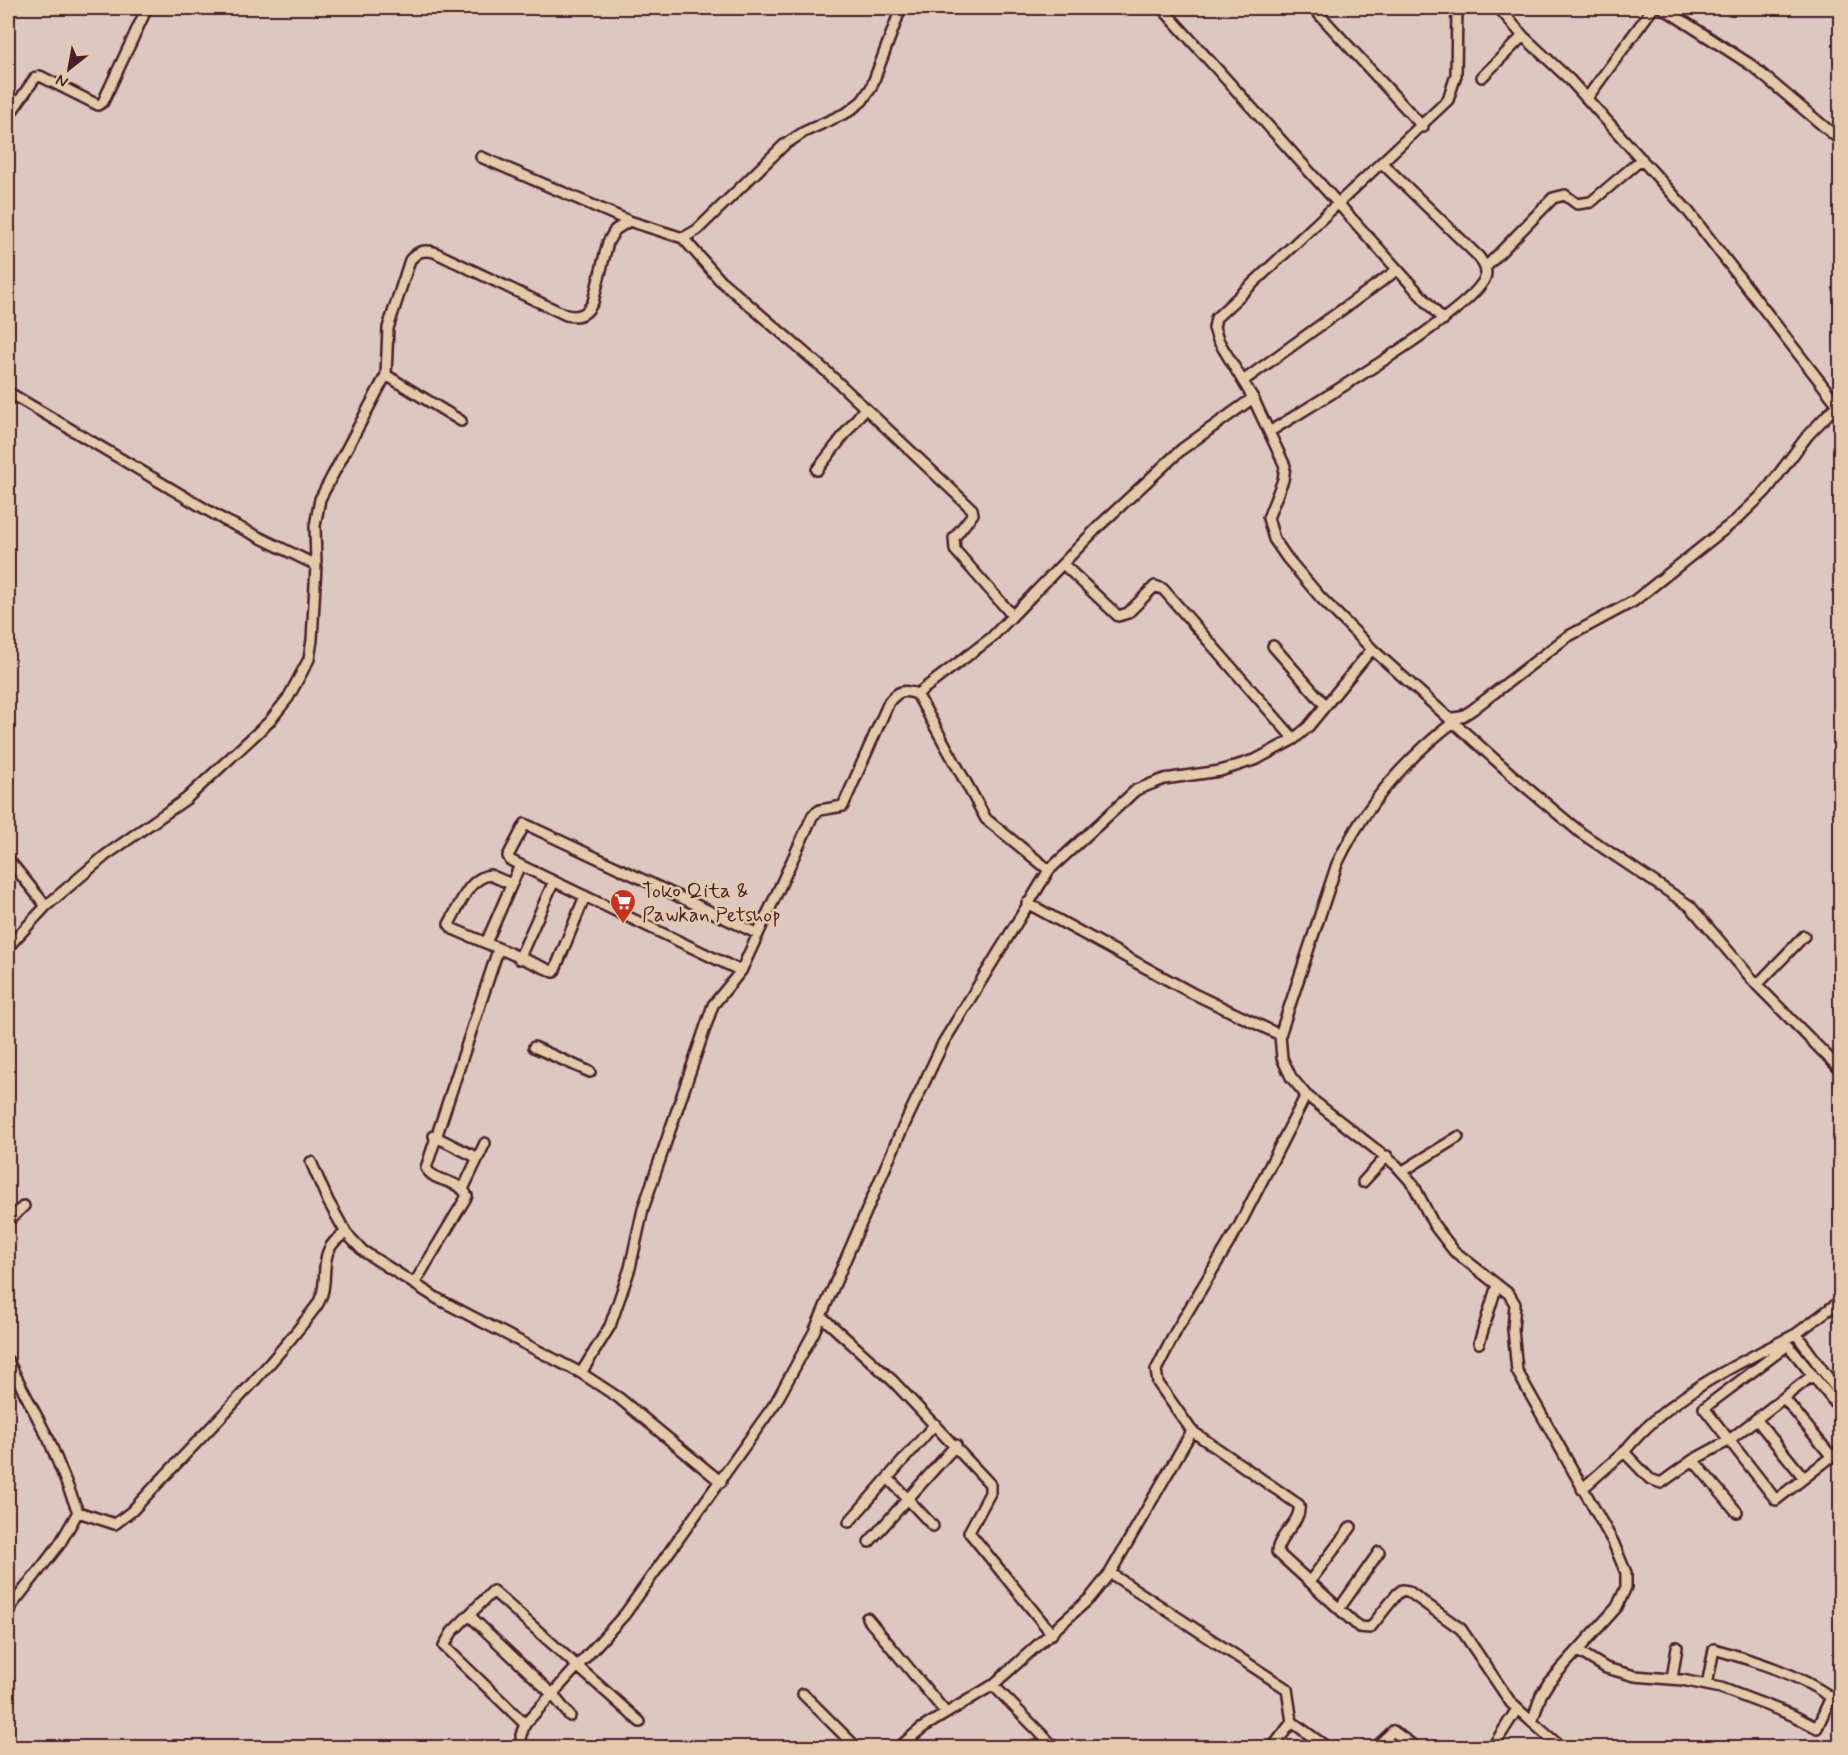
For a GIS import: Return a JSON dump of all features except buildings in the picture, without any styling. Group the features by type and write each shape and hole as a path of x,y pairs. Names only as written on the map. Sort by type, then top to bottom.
{"street":[{"path":"8,117 35,78 40,76 98,105 103,102 147,8"},
{"path":"682,238 697,230 784,145 804,132 848,112 862,101 871,88 901,8"},
{"path":"1162,8 1443,320"},
{"path":"1457,8 1454,87 1440,111 1337,203 1216,318 1216,334 1253,398 1284,466 1283,480 1268,518 1274,539 1321,598 1372,649 1521,783 1581,833 1690,906 1757,985 1840,1070"},
{"path":"1499,8 1523,36 1587,98 1688,211 1839,405 1808,435 1766,491 1736,520 1634,601 1567,637 1472,710 1453,720 1429,740 1403,767 1352,834 1337,864 1281,1035 1282,1058 1292,1077 1306,1095 1387,1156 1402,1171 1446,1242 1464,1261 1509,1294 1515,1304 1514,1348 1517,1371 1613,1542 1626,1573 1626,1587 1617,1607 1549,1682 1541,1695 1532,1722"},
{"path":"1587,98 1653,8"},
{"path":"1663,8 1751,65 1840,140"},
{"path":"1318,13 1423,126"},
{"path":"1482,77 1523,36"},
{"path":"481,157 628,221 682,238 720,280 827,372 972,509 974,514 970,522 954,538 955,550 1012,615"},
{"path":"1485,268 1553,198 1565,195 1577,204 1591,202 1642,159"},
{"path":"1269,432 1443,320 1485,278 1485,268 1479,257 1382,163"},
{"path":"8,947 46,906 106,855 186,799 269,722 288,698 309,659 316,565 315,526 320,499 386,375 388,328 407,268 415,254 421,251 434,252 566,315 579,316 589,310 593,302 611,235 628,221"},
{"path":"1243,381 1398,270"},
{"path":"386,375 460,421"},
{"path":"8,392 224,520 316,565"},
{"path":"917,694 964,662 1182,449 1253,398"},
{"path":"817,470 865,408"},
{"path":"1063,564 1111,612 1118,616 1128,613 1155,586 1162,589 1294,739"},
{"path":"1273,646 1325,705"},
{"path":"522,1748 521,1735 525,1724 625,1614 776,1402 820,1317 938,1054 1049,870 1136,790 1164,779 1220,771 1248,762 1294,739 1372,649"},
{"path":"581,1373 610,1326 630,1268 643,1209 714,1005 741,971 813,815 820,810 843,806 889,702 897,692 904,690 917,694 986,819 1049,870"},
{"path":"741,971 520,865 510,860 508,856 525,824 758,934"},
{"path":"8,859 46,906"},
{"path":"486,944 520,865"},
{"path":"511,884 490,875 479,880 467,892 449,924 453,929 498,950 554,972 585,896"},
{"path":"519,959 554,881"},
{"path":"1027,903 1192,993 1281,1035"},
{"path":"1757,985 1804,936"},
{"path":"414,1284 467,1196 463,1189 426,1170 434,1136 498,950"},
{"path":"534,1047 590,1072"},
{"path":"1306,1095 1239,1226 1176,1331 1156,1370 1158,1383 1192,1431 1299,1506 1299,1514 1277,1549 1339,1609 1359,1626 1367,1629 1396,1594 1408,1591 1461,1629 1517,1710 1563,1748"},
{"path":"434,1136 478,1158"},
{"path":"1402,1171 1458,1137"},
{"path":"463,1189 485,1143"},
{"path":"1363,1182 1387,1156"},
{"path":"311,1162 328,1201 346,1233 363,1251 414,1284 581,1373 619,1398 721,1482"},
{"path":"8,1221 24,1206"},
{"path":"78,1512 115,1524 132,1511 239,1396 316,1307 322,1292 327,1249 337,1238 346,1233"},
{"path":"1479,1343 1497,1285"},
{"path":"1582,1489 1624,1452 1652,1422 1699,1387 1796,1334 1840,1301"},
{"path":"820,1317 893,1381 956,1445 991,1486 969,1532 1052,1634"},
{"path":"1796,1334 1840,1394"},
{"path":"1840,1409 1788,1345 1704,1408 1776,1500 1840,1450"},
{"path":"8,1361 49,1440 78,1512"},
{"path":"1624,1452 1650,1479 1661,1484 1693,1460 1728,1441 1813,1375"},
{"path":"1784,1398 1832,1457"},
{"path":"1756,1419 1804,1478"},
{"path":"849,1522 935,1424"},
{"path":"898,1748 906,1739 993,1685 1090,1598 1110,1572 1192,1431"},
{"path":"869,1542 956,1445"},
{"path":"1693,1460 1737,1512"},
{"path":"888,1478 933,1526"},
{"path":"8,1610 59,1545 78,1512"},
{"path":"1310,1581 1351,1527"},
{"path":"1339,1609 1379,1552"},
{"path":"1110,1572 1287,1689 1292,1722 1325,1747"},
{"path":"525,1724 444,1646 445,1640 489,1592 495,1592 640,1722"},
{"path":"469,1615 553,1695 570,1716"},
{"path":"867,1617 946,1713"},
{"path":"1672,1679 1677,1647"},
{"path":"1578,1651 1606,1668 1635,1676 1707,1685 1757,1701 1817,1728 1831,1697 1812,1684 1773,1667 1714,1649 1707,1685"},
{"path":"993,1685 1055,1748"},
{"path":"803,1694 857,1748"},
{"path":"1492,1748 1517,1710"},
{"path":"1272,1748 1292,1722"},
{"path":"1375,1748 1393,1731 1417,1748"}],"place":[{"name":"Toko Qita & Pawkan Petshop","path":"623,925"}]}
